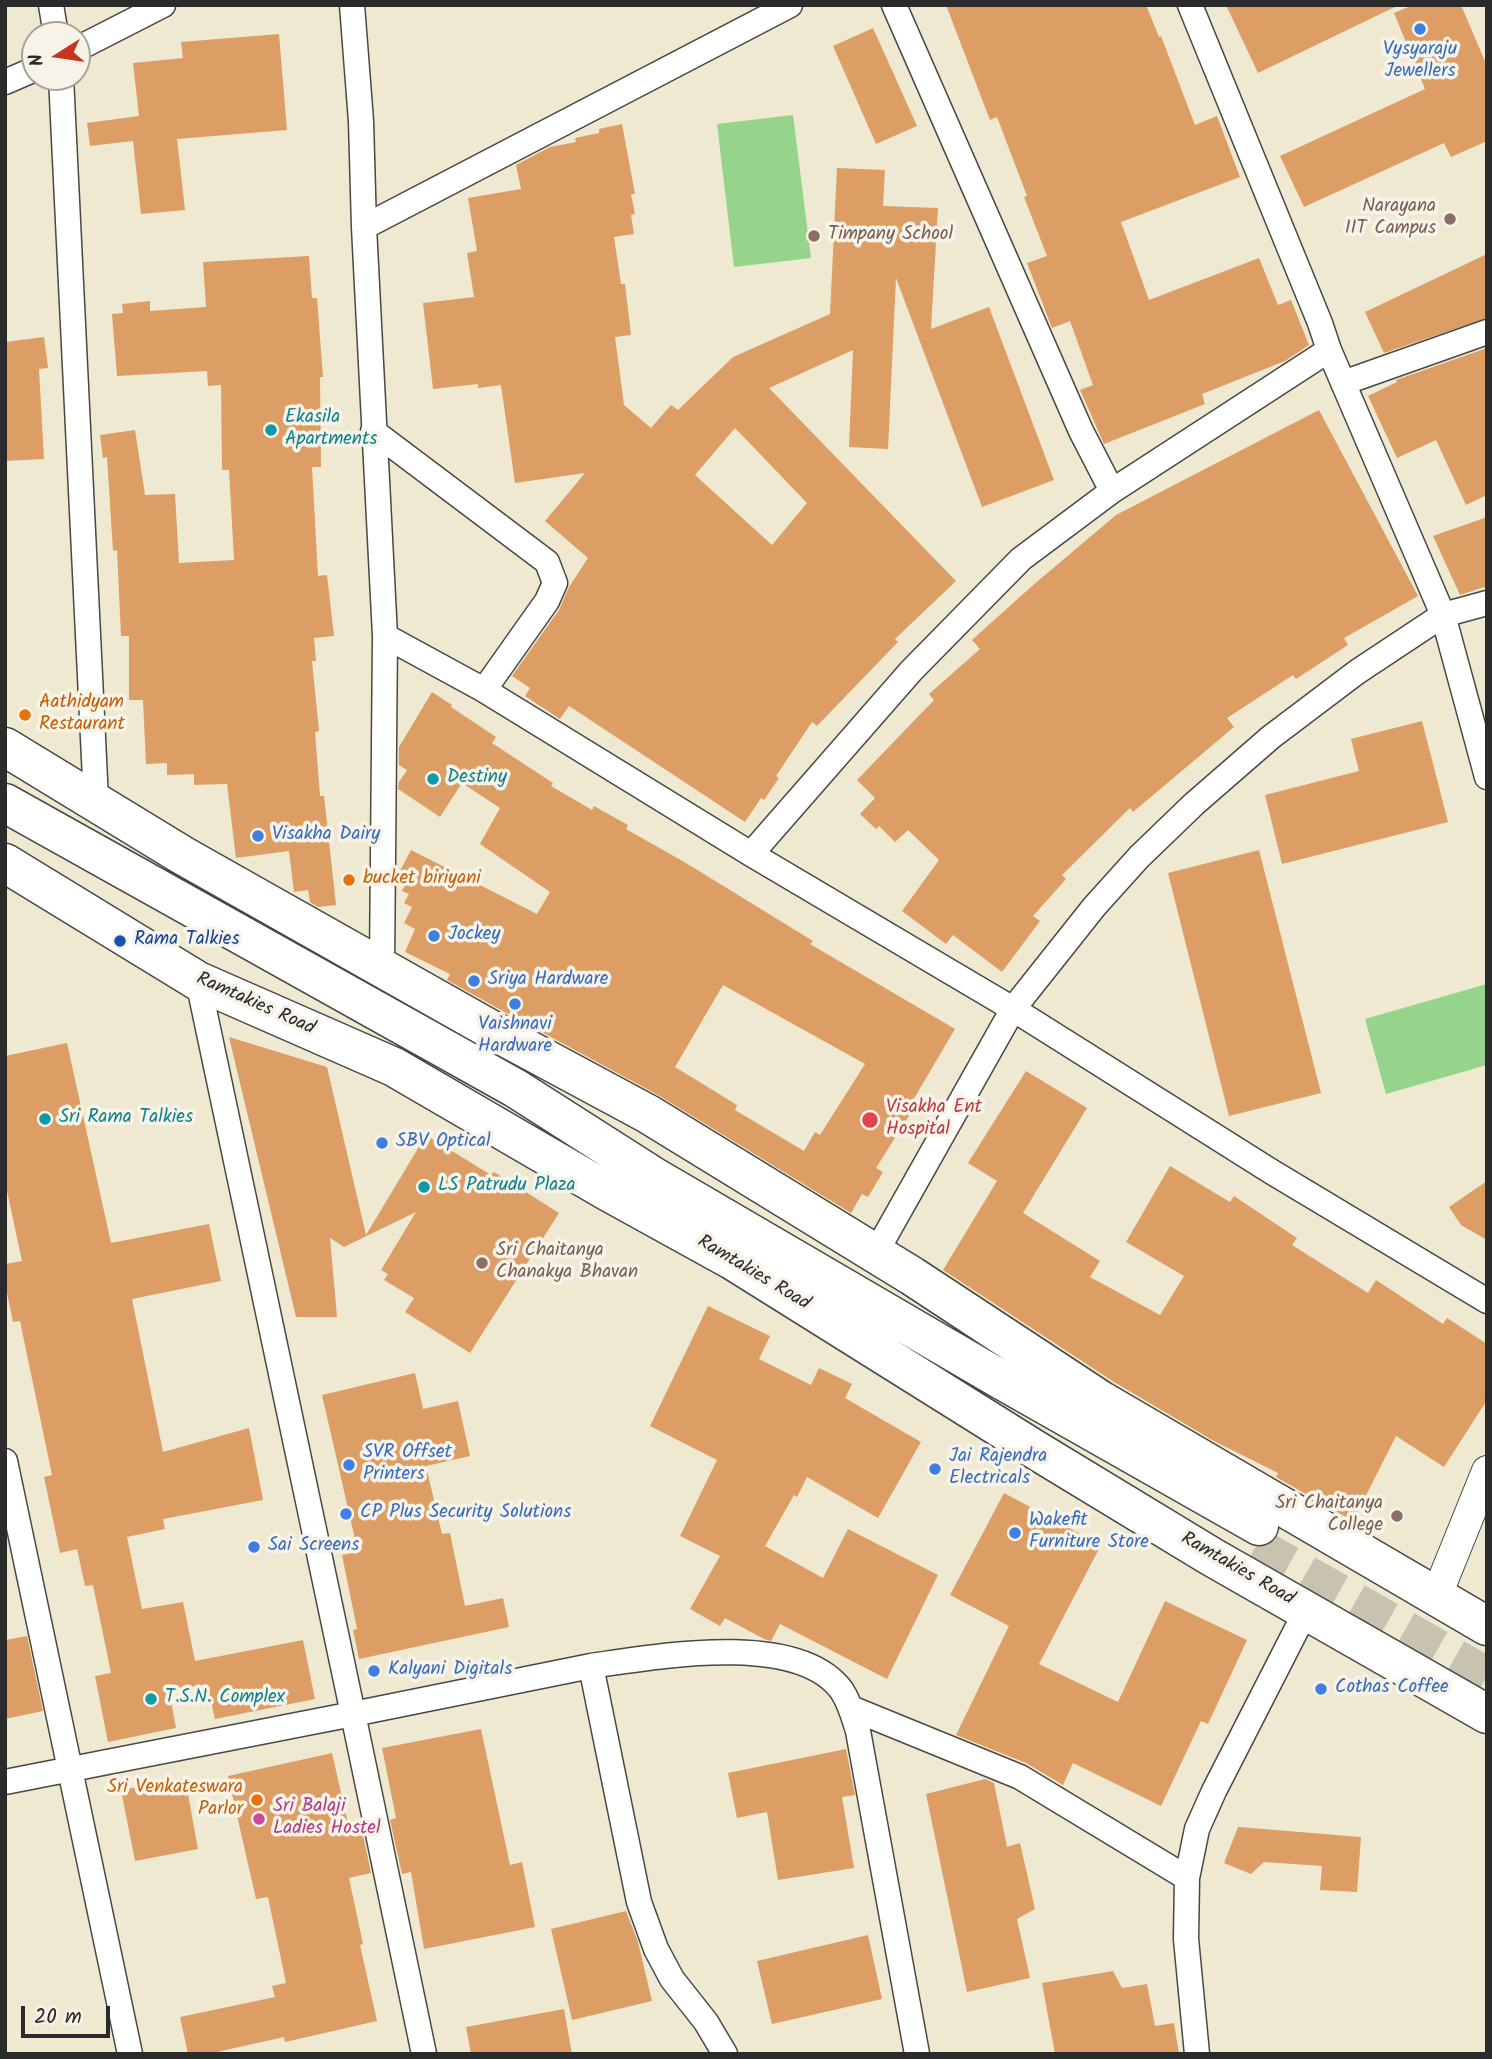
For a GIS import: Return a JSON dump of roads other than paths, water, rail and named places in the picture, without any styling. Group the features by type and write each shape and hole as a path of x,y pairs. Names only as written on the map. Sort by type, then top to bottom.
{"main road":[{"path":"5,747 96,800 182,855 490,1029 648,1114 875,1254 1102,1401 1220,1488 1258,1536 1178,1536"},
{"path":"5,803 514,1088 656,1178 1000,1379 1436,1597 1487,1626"},
{"name":"Ramtakies Road","path":"5,863 198,981 394,1067 607,1191 733,1260 1178,1536 1487,1714"}],"street":[{"path":"91,42 163,5"},
{"path":"352,5 361,121 373,431 385,636 382,966"},
{"path":"364,227 790,5"},
{"path":"894,5 1081,431 1112,491"},
{"path":"1190,5 1329,350 1443,615 1487,778"},
{"path":"62,91 96,800"},
{"path":"1343,383 1487,332"},
{"path":"751,855 911,671 1012,568 1112,491 1329,350"},
{"path":"373,431 547,562 555,583 551,592 484,690"},
{"path":"875,1254 1013,1009 1094,907 1139,857 1194,804 1281,729 1357,672 1443,615 1487,603"},
{"path":"385,636 484,690 751,855 1013,1009 1272,1172 1487,1301"},
{"path":"198,981 424,2054"},
{"path":"5,1461 130,2054"},
{"path":"1436,1597 1487,1471"},
{"path":"1197,2054 1186,1939 1187,1878 1198,1829 1214,1791 1307,1611"},
{"path":"5,1782 590,1666 681,1653 761,1653 800,1664 824,1675 841,1690 858,1731 917,2054"},
{"path":"590,1666 639,1902 656,1949 672,1979 706,2022 725,2054"},
{"path":"851,1709 1020,1777 1187,1878"}],"tunnel":[{"path":"1256,1546 1487,1676"}],"place":[{"name":"Vysyaraju Jewellers","path":"1420,29"},
{"name":"Narayana IIT Campus","path":"1450,219"},
{"name":"Timpany School","path":"814,236"},
{"name":"Ekasila Apartments","path":"271,430"},
{"name":"Aathidyam Restaurant","path":"25,715"},
{"name":"Destiny","path":"433,779"},
{"name":"Visakha Dairy","path":"258,836"},
{"name":"bucket biriyani","path":"349,880"},
{"name":"Jockey","path":"434,936"},
{"name":"Rama Talkies","path":"120,941"},
{"name":"Sriya Hardware","path":"474,981"},
{"name":"Vaishnavi Hardware","path":"515,1004"},
{"name":"Sri Rama Talkies","path":"45,1119"},
{"name":"Visakha Ent Hospital","path":"870,1120"},
{"name":"SBV Optical","path":"382,1143"},
{"name":"LS Patrudu Plaza","path":"424,1187"},
{"name":"Sri Chaitanya Chanakya Bhavan","path":"482,1263"},
{"name":"SVR Offset Printers","path":"349,1465"},
{"name":"Jai Rajendra Electricals","path":"935,1469"},
{"name":"CP Plus Security Solutions","path":"346,1514"},
{"name":"Sri Chaitanya College","path":"1397,1516"},
{"name":"Wakefit Furniture Store","path":"1015,1533"},
{"name":"Sai Screens","path":"254,1547"},
{"name":"Kalyani Digitals","path":"374,1671"},
{"name":"Cothas Coffee","path":"1321,1689"},
{"name":"T.S.N. Complex","path":"151,1699"},
{"name":"Sri Venkateswara Parlor","path":"257,1800"},
{"name":"Sri Balaji Ladies Hostel","path":"259,1819"}]}
